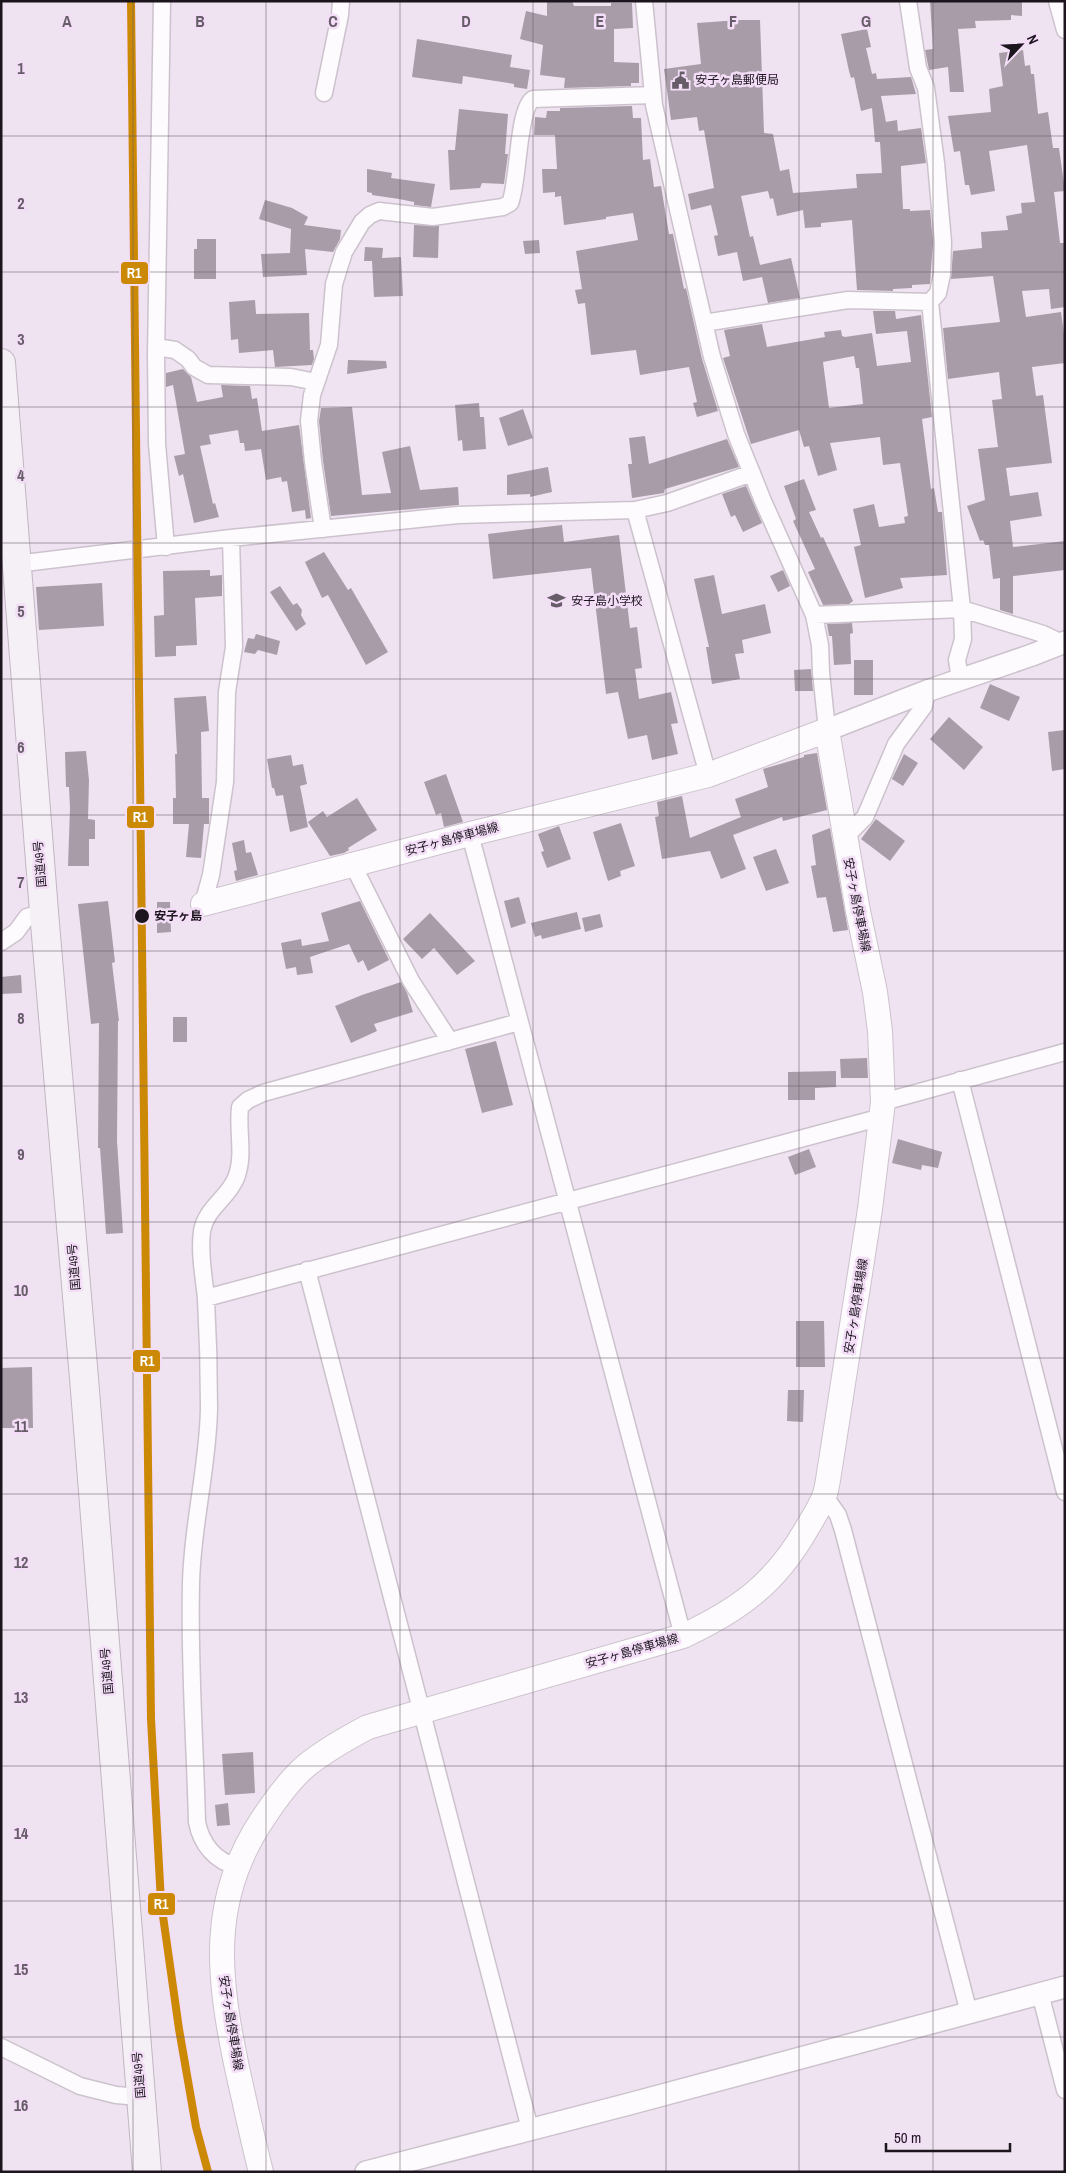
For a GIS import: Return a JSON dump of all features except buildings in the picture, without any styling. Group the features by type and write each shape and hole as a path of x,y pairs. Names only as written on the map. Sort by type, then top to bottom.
{"highway":[{"name":"国道49号","path":"1,363 9,563 44,912 84,1378 147,2172"}],"main road":[{"name":"安子ヶ島停車場線","path":"203,904 470,834 708,775 827,730 844,837 875,992 880,1031 882,1109 852,1335 824,1495 797,1545 771,1579 735,1609 683,1636 368,1727 340,1742 305,1767 275,1800 244,1848 226,1904 222,1931 221,1962 224,1999 261,2172"}],"street":[{"path":"162,1 156,347 157,444 166,547"},
{"path":"324,93 340,15 341,1"},
{"path":"644,1 653,95 664,152 704,323 721,389 752,473 814,615 820,645 820,672 827,730 927,690 1032,655 1063,642"},
{"path":"908,1 918,68 926,88 936,163 942,242 942,274 938,293 930,302 962,609 963,639 957,660 960,678"},
{"path":"1057,1 1065,30"},
{"path":"323,529 309,421 316,382 329,344 334,284 344,252 365,218 384,210 433,217 503,207 510,203 512,196 520,136 530,100 536,98 653,95"},
{"path":"704,323 848,300 930,302"},
{"path":"156,347 175,350 188,359 194,367 208,375 290,377 316,382"},
{"path":"9,563 458,515 635,510 667,503 752,473"},
{"path":"635,510 708,775"},
{"path":"203,904 211,875 225,782 227,692 234,647 231,538"},
{"path":"814,615 962,609 1063,642"},
{"path":"844,837 865,817 896,744 924,706 927,690"},
{"path":"470,834 683,1636"},
{"path":"353,865 410,981 441,1027 448,1042"},
{"path":"1,942 16,932 27,917 44,912"},
{"path":"237,1866 228,1864 211,1852 202,1838 197,1822 191,1585 197,1507 206,1453 209,1408 206,1298 201,1256 202,1232 210,1212 230,1188 240,1168 238,1122 240,1107 248,1100 264,1093 519,1022"},
{"path":"206,1298 568,1201 882,1109 960,1080 1065,1052"},
{"path":"960,1080 1065,1492"},
{"path":"307,1270 530,2129"},
{"path":"824,1495 838,1515 843,1530 969,2013"},
{"path":"366,2172 1065,1987"},
{"path":"1040,1993 1065,2090"},
{"path":"1,2047 80,2086 140,2097"}],"transit line":[{"name":"R1","path":"131,1 151,1719 161,1902 179,2029 196,2127 208,2172"}],"place":[{"name":"安子ヶ島郵便局","path":"681,80"},
{"name":"安子島小学校","path":"557,601"},
{"name":"安子ヶ島","path":"142,916"}]}
